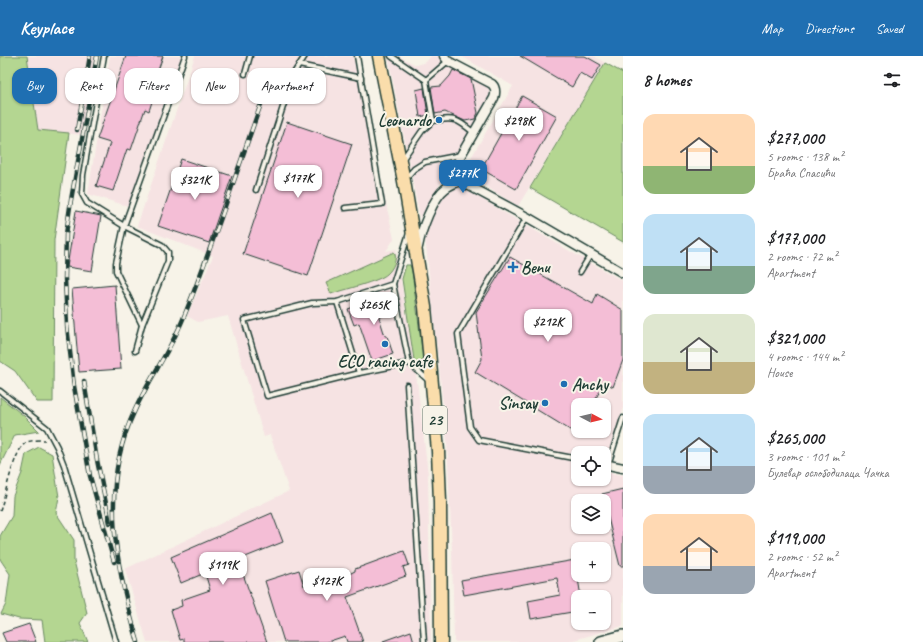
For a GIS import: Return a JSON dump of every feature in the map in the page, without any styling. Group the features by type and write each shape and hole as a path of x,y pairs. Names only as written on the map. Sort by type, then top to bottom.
{"main road":[{"name":"23","path":"380,56 412,224 425,307 438,451 441,533 441,642"},
{"path":"601,642 623,636"}],"street":[{"path":"446,58 492,84 495,87 496,92 494,98 460,155 456,167 456,174 460,181 527,217 623,273"},
{"path":"416,253 422,228 432,207 446,188 460,181"},
{"path":"611,466 623,468"}],"lane":[{"path":"104,56 83,175 82,194 87,203 124,226 162,245 168,252 168,261 142,325 135,351"},
{"path":"142,325 116,271 116,263 124,226 185,56"},
{"path":"245,74 250,56"},
{"path":"256,190 294,73 305,56"},
{"path":"345,208 382,204 357,56"},
{"path":"391,56 426,80 433,121"},
{"path":"426,80 446,58"},
{"path":"300,65 361,78"},
{"path":"400,163 422,131 433,121 453,119 462,123 474,132"},
{"path":"404,181 414,169 425,162 460,155"},
{"path":"527,217 458,334 470,427 479,440 571,458"},
{"path":"412,224 393,284 409,362 432,383"},
{"path":"580,272 591,254"},
{"path":"393,284 337,302 312,303 244,320 267,396 409,362"},
{"path":"337,302 359,373"},
{"path":"407,385 424,642"},
{"path":"0,391 47,428 53,440 64,465 116,642"},
{"path":"611,451 623,418"}],"path":[{"path":"0,511 20,447 27,442 53,440"}],"shaded area":[{"path":"27,56 95,56 93,68 65,68 65,104 87,104 82,135 38,130 34,104 57,104 57,68 29,68"},
{"path":"110,56 182,56 178,68 124,68 124,104 166,104 131,207 88,194 102,104 116,104 116,68 108,68"},
{"path":"195,56 353,56 394,239 386,251 396,249 417,381 428,474 431,642 147,642 125,569 289,491 270,435 264,437 228,316 198,322 187,316 213,256 137,226 179,104 183,104 183,91"},
{"name":"Leonardo","path":"388,56 398,56 416,65 426,62 431,56 442,56 488,86 490,96 454,162 452,176 440,184 420,218"},
{"path":"461,56 594,56 605,63 518,206 469,176 465,168 513,86"},
{"path":"461,187 623,281 623,410 611,447 571,446 571,486 611,486 611,473 623,475 623,626 611,629 611,590 571,590 571,630 609,630 567,642 454,642 452,550 447,442 425,236 444,196 451,189"}],"green space":[{"path":"0,56 27,56 29,68 12,68 12,104 34,104 38,130 69,133 54,240 53,402 37,402 15,371 0,361"},
{"path":"605,63 623,73 623,242 530,188"},
{"path":"394,252 395,260 393,266 383,277 331,294 326,283"},
{"path":"406,265 410,265 412,271 424,365 422,369 414,360 402,279"},
{"path":"0,397 24,416 39,431 15,435 0,465"},
{"path":"39,447 52,454 59,497 56,513 74,540 74,561 87,613 80,623 88,642 45,642 42,620 19,619 1,614 6,604 10,574 0,559 0,536 12,516 13,496 22,473 26,454"}],"building":[{"path":"126,56 163,56 159,68 124,68 124,104 151,104 149,111 145,109 131,150 127,149 113,191 96,186 110,143 97,139 109,104 116,104 116,85"},
{"path":"520,56 585,56 601,65 592,80 580,73 572,87"},
{"path":"453,70 471,79 478,113 475,119 465,121 445,112 435,114 431,87 441,86"},
{"path":"424,88 428,115 420,117 416,90"},
{"path":"522,96 557,116 516,189 481,169"},
{"path":"287,122 352,144 308,276 243,254"},
{"path":"181,159 232,176 209,243 158,226"},
{"path":"76,211 101,216 92,271 67,267"},
{"path":"510,257 593,304 597,294 623,310 623,360 613,387 605,382 596,398 571,398 571,431 475,372 482,359 476,312"},
{"path":"115,285 121,369 79,372 72,289"},
{"path":"389,295 394,312 379,317 393,354 372,361 359,323 354,325 348,309"},
{"path":"623,489 623,566 620,566 611,530 611,494 602,494"},
{"path":"272,513 283,542 238,560 267,642 184,642 184,639 180,640 171,610 182,606 181,600 210,590 205,573 181,583 171,557"},
{"path":"404,551 409,565 403,567 406,576 347,597 363,642 347,642 345,636 327,642 284,642 265,581 299,570 304,586 319,581 322,591 351,580 349,574 355,571 355,569"},
{"path":"571,561 571,582 579,582 580,590 571,590 571,612 531,619 528,601 560,595 557,578 464,595 461,580"},
{"path":"29,624 36,642 6,642 2,633"},
{"path":"411,631 414,642 383,642 383,641"}],"railway":[{"path":"77,130 90,56"},
{"path":"97,56 66,234 65,278 67,326 74,386 90,476 114,562"},
{"path":"138,642 117,555 114,526 114,497 117,467 124,439 135,410 178,331 194,292 261,104"},
{"path":"84,381 97,460 110,523"}],"place":[{"name":"Leonardo","path":"439,120"},
{"name":"Benu","path":"513,267"},
{"name":"ECO racing cafe","path":"385,344"},
{"name":"Anchy","path":"564,384"},
{"name":"Sinsay","path":"545,403"}]}
